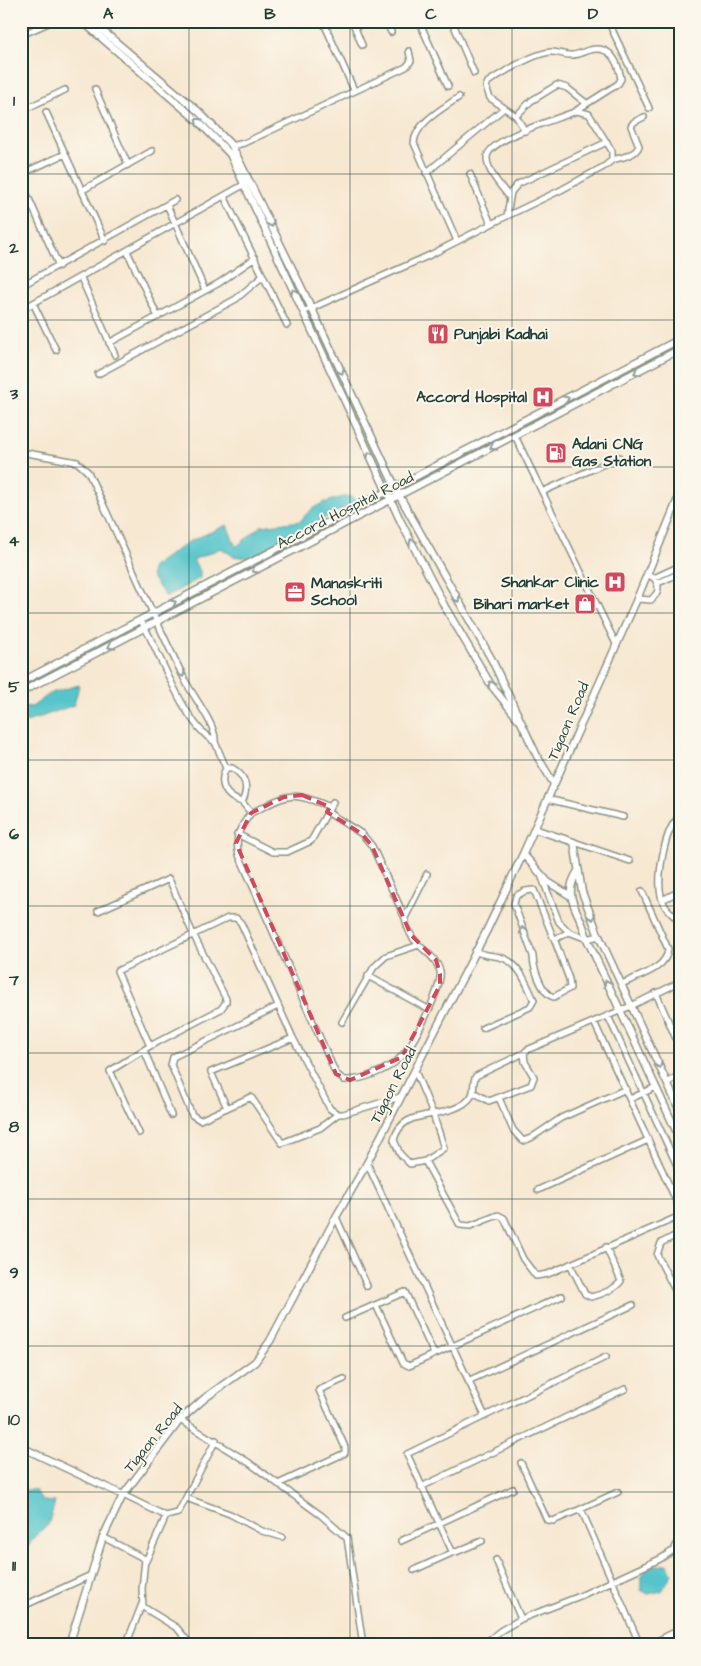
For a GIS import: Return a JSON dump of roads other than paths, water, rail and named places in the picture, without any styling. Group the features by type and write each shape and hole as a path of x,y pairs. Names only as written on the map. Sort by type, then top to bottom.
{"street":[{"path":"21,35 53,21"},
{"path":"82,21 224,146 245,184 390,499 446,607 491,685 508,709 521,722"},
{"path":"91,21 198,111 232,146 312,309 399,495 492,660 542,767 554,784"},
{"path":"323,21 354,90"},
{"path":"352,21 362,45"},
{"path":"386,21 391,32"},
{"path":"419,21 448,86"},
{"path":"452,21 474,73"},
{"path":"608,21 649,108"},
{"path":"510,198 491,170 487,160 487,153 502,140 577,111 586,103 618,84 621,79 614,58 602,48 574,56 556,52 542,54 488,82 486,87 490,98 503,109 516,116 525,131"},
{"path":"232,146 281,126 406,67 411,61 409,51"},
{"path":"516,116 531,101 557,85 567,88 586,103"},
{"path":"95,89 128,165"},
{"path":"21,111 66,90"},
{"path":"456,241 416,150 414,136 418,128 459,97"},
{"path":"426,173 503,109"},
{"path":"577,111 589,114 612,151 612,160"},
{"path":"46,112 105,241"},
{"path":"303,312 491,224 568,186 605,166 612,160 632,154 639,146 632,126 634,122 644,117"},
{"path":"507,216 513,188 518,184 607,142"},
{"path":"81,191 152,151"},
{"path":"21,174 65,154"},
{"path":"470,174 491,224"},
{"path":"21,181 59,266"},
{"path":"21,310 245,184"},
{"path":"224,196 287,325"},
{"path":"21,286 105,241 175,200"},
{"path":"166,206 205,290"},
{"path":"127,251 158,317"},
{"path":"110,343 205,290 255,258"},
{"path":"98,374 236,299 263,276"},
{"path":"80,278 115,355"},
{"path":"32,303 56,350"},
{"path":"21,682 680,339"},
{"name":"Accord Hospital Road","path":"21,692 680,349"},
{"path":"514,436 616,644"},
{"path":"21,452 68,459 77,462 88,472 152,615 193,696 216,733 215,742 226,768"},
{"path":"542,492 619,457"},
{"name":"Tigaon Road","path":"69,1645 103,1536 123,1495 180,1420 205,1398 255,1362 270,1341 367,1163 523,854 616,644 637,599 651,576 680,494"},
{"path":"637,599 647,601 654,598 659,588 658,583 651,576 680,566"},
{"path":"658,583 680,573"},
{"path":"140,621 186,710 206,736 215,742"},
{"path":"226,768 232,768 244,779 246,793 242,802"},
{"path":"226,768 222,775 222,783 226,793 232,799 242,802 251,813"},
{"path":"292,795 302,795 330,807 362,834 372,846 411,935 436,960 440,974 440,985 428,1009 402,1057 392,1064 350,1080 339,1077 239,855 236,843 238,834 251,813 292,795"},
{"path":"547,799 623,817"},
{"path":"238,834 272,852 283,853 311,841 330,807"},
{"path":"680,817 672,823 665,848 660,885 662,900 668,911 680,920"},
{"path":"534,828 630,861"},
{"path":"574,842 582,892 599,936 680,1111"},
{"path":"523,854 541,875 569,895 584,924 587,939 680,1139"},
{"path":"569,895 570,884 578,871"},
{"path":"405,918 427,874"},
{"path":"541,875 558,922 569,932 587,939 599,936"},
{"path":"98,911 169,879 226,1002 221,1008 150,1046 110,1071 139,1133"},
{"path":"534,890 555,939 569,979 570,988 554,997 547,994 533,963 533,956 514,904 516,896 525,891 534,890"},
{"path":"622,984 656,967 665,961 668,955 668,948 642,891"},
{"path":"662,900 680,891"},
{"path":"150,1046 118,970 228,918 236,918 241,923 293,1038 330,1108 338,1114"},
{"path":"555,939 569,932"},
{"path":"342,1022 374,967 386,956 419,945"},
{"path":"475,952 486,957 498,956 510,961 522,975 534,1000 530,1008 483,1028"},
{"path":"368,976 428,1009"},
{"path":"415,1071 433,1114 444,1148 425,1161 410,1164 405,1161 394,1140 396,1131 404,1122 433,1114 460,1105 467,1101 473,1092 476,1076 524,1052 620,1011 680,982"},
{"path":"656,993 680,1048"},
{"path":"278,1006 178,1053 170,1061 194,1118 200,1120 253,1098 282,1143 320,1128 338,1114 400,1097"},
{"path":"608,1016 680,1172"},
{"path":"594,1022 680,1209"},
{"path":"227,1108 211,1072 293,1038"},
{"path":"144,1050 172,1115"},
{"path":"473,1092 485,1100 499,1098 533,1083 534,1077 525,1062 524,1052"},
{"path":"667,1082 680,1075"},
{"path":"630,1099 656,1088"},
{"path":"499,1098 512,1130 524,1141 561,1118 626,1089"},
{"path":"538,1190 648,1140"},
{"path":"425,1161 460,1225 470,1226 501,1215 510,1227 528,1267 536,1276 548,1274 680,1216"},
{"path":"367,1163 485,1416"},
{"path":"336,1217 367,1286"},
{"path":"680,1233 661,1244 657,1255 678,1296 680,1340"},
{"path":"570,1264 585,1294 591,1297 596,1296 617,1286 621,1281 606,1247"},
{"path":"345,1318 405,1292 434,1354"},
{"path":"376,1305 406,1367 562,1296"},
{"path":"468,1382 633,1305"},
{"path":"454,1552 408,1460 407,1454 409,1451 606,1357"},
{"path":"278,1484 345,1453 345,1447 319,1390 344,1379"},
{"path":"421,1487 625,1389"},
{"path":"180,1420 216,1440 278,1484 322,1516 348,1540 363,1645"},
{"path":"21,1447 166,1516 179,1512 216,1440"},
{"path":"520,1463 547,1520 553,1521 618,1492"},
{"path":"401,1541 513,1489"},
{"path":"186,1498 230,1514 262,1531 282,1537"},
{"path":"581,1509 640,1645"},
{"path":"126,1645 142,1603 146,1561 166,1516"},
{"path":"103,1536 146,1561"},
{"path":"483,1645 500,1631 521,1619 613,1581 670,1553 680,1538"},
{"path":"414,1570 482,1541"},
{"path":"496,1560 521,1619"},
{"path":"21,1608 89,1576"},
{"path":"142,1603 146,1611 177,1628 191,1645"},
{"path":"650,1645 680,1630"},
{"path":"663,1645 680,1637"}],"water":[{"path":"349,496 357,501 249,558 233,556 221,548 193,560 200,571 200,578 166,597 151,576 152,567 190,541 227,525 236,547 261,526 301,521 310,510 328,501"},
{"path":"79,685 74,705 21,724 21,706 32,707 51,693"},
{"path":"21,1488 23,1490 35,1490 43,1501 55,1502 48,1525 34,1537 26,1550 21,1551"},
{"path":"668,1564 672,1574 662,1591 648,1594 641,1590 641,1578 647,1568"}],"place":[{"name":"Punjabi Kadhai","path":"438,334"},
{"name":"Accord Hospital","path":"543,397"},
{"name":"Adani CNG Gas Station","path":"556,453"},
{"name":"Shankar Clinic","path":"615,582"},
{"name":"Manaskriti School","path":"295,592"},
{"name":"Bihari market","path":"585,604"}]}
